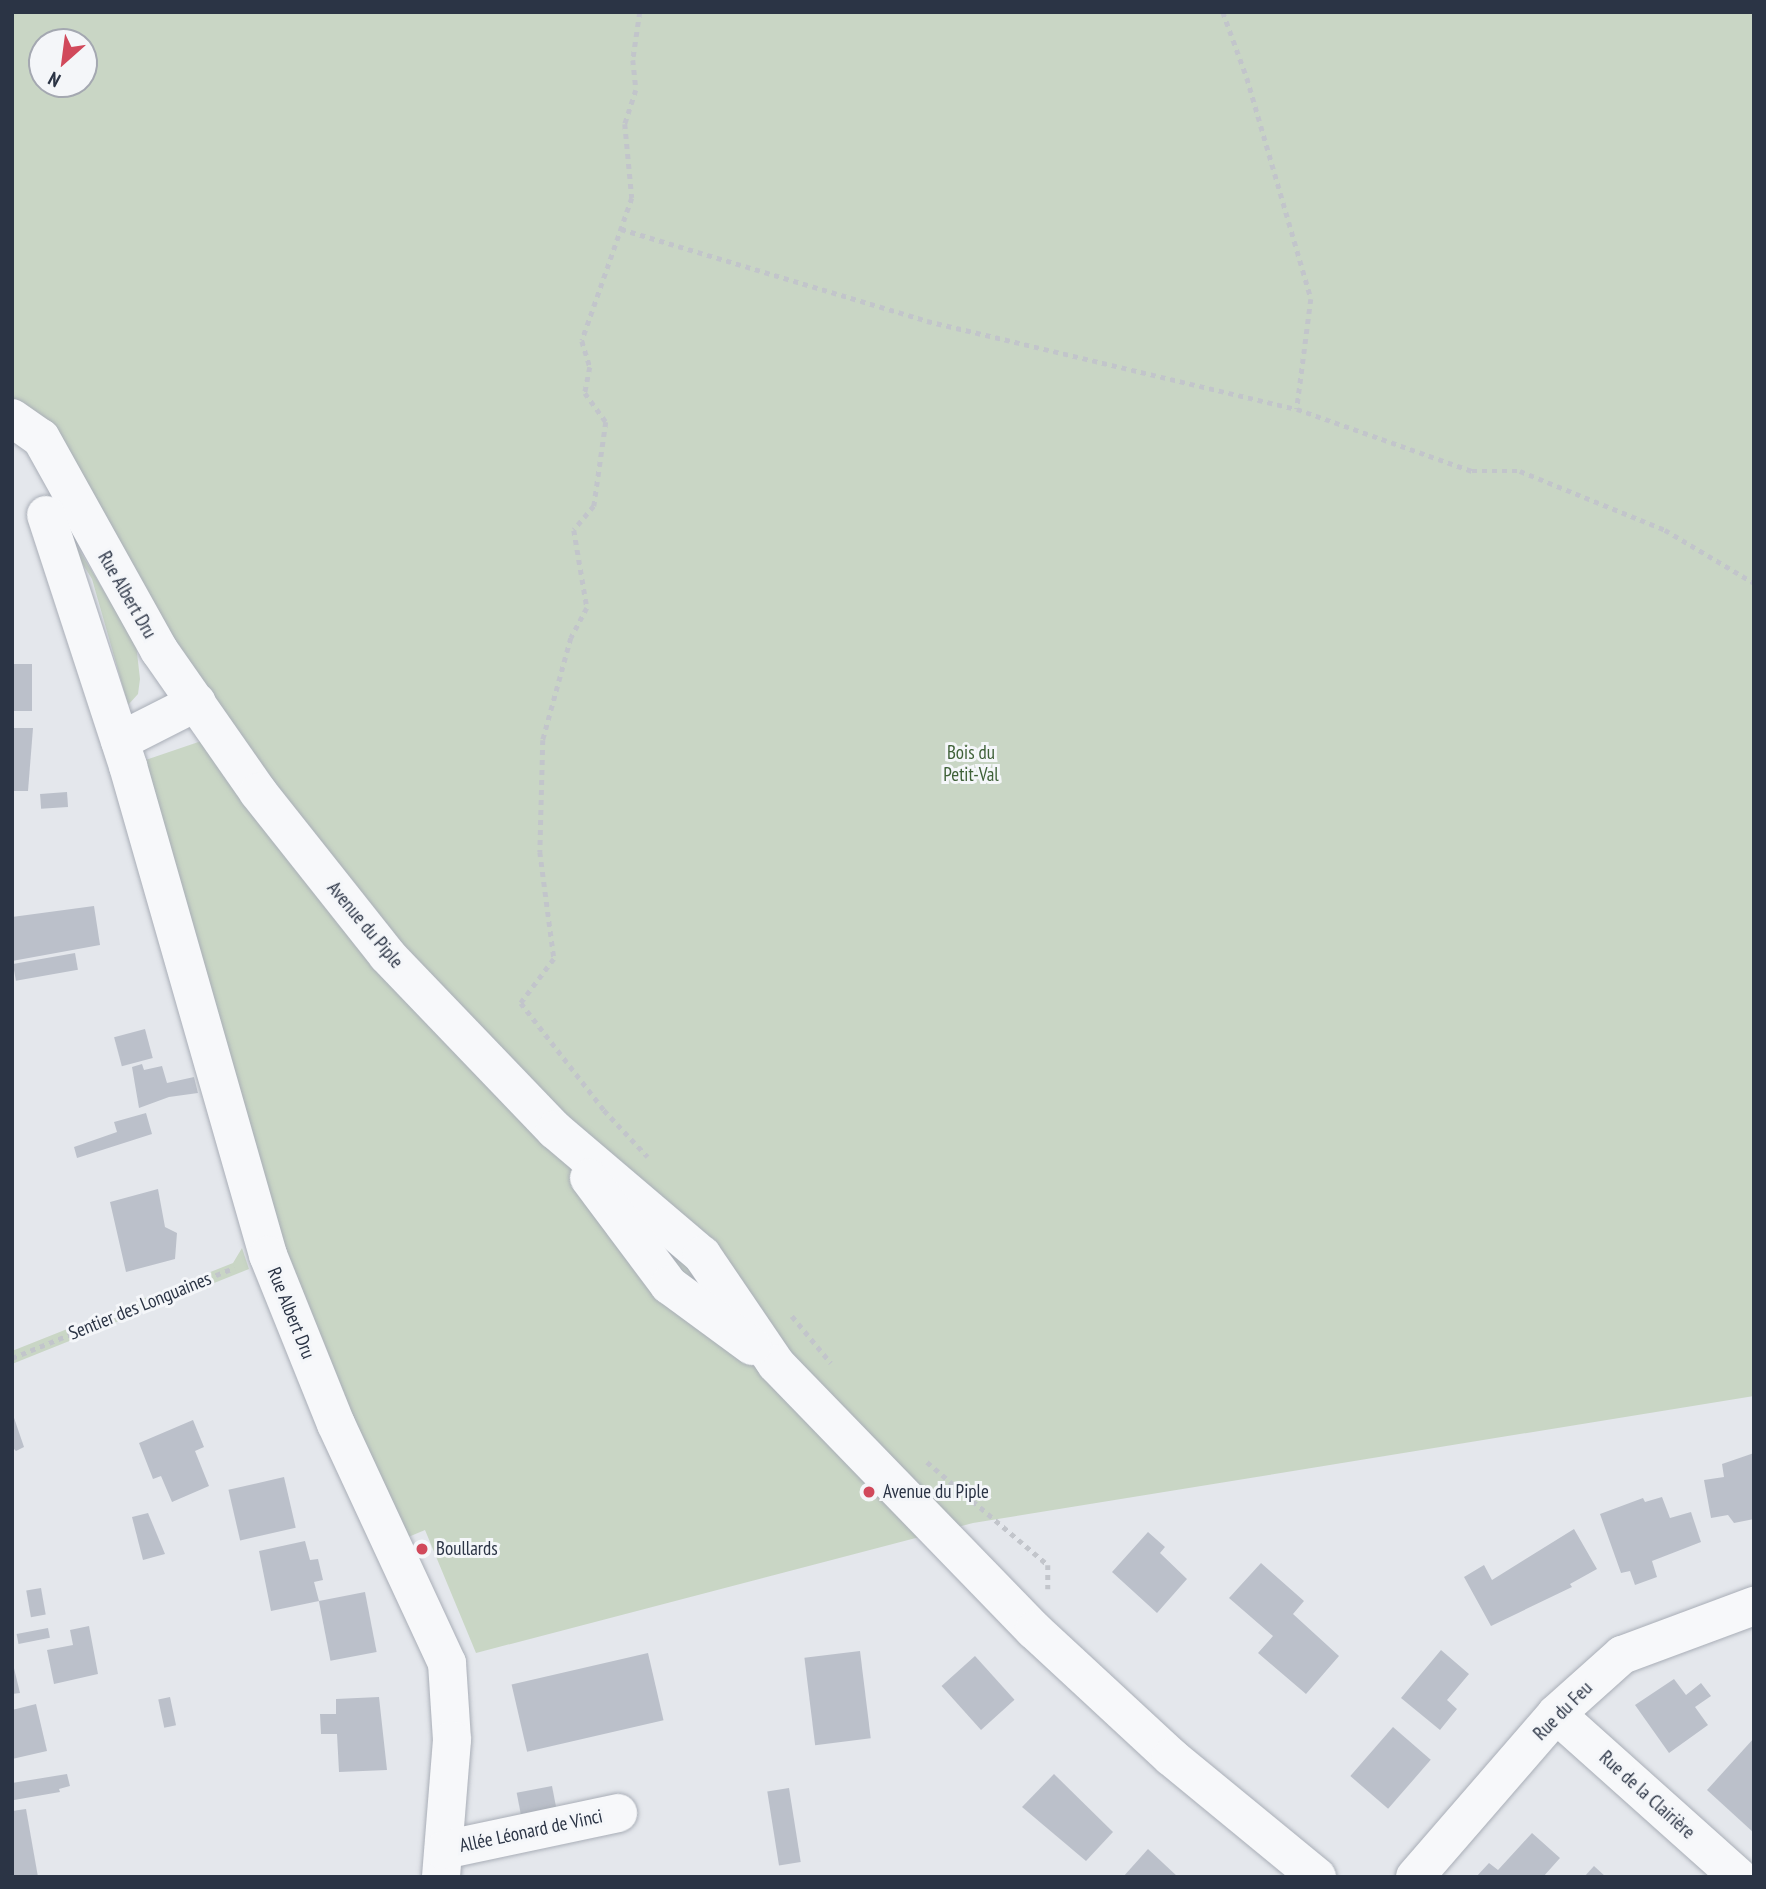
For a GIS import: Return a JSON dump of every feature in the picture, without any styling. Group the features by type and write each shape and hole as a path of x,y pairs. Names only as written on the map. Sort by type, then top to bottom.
{"street":[{"name":"Rue Albert Dru","path":"12,418 41,438 159,650 197,702"},
{"name":"Rue Albert Dru","path":"47,515 120,741 268,1255 336,1424 447,1663 453,1740 442,1863"},
{"path":"120,741 197,702"},
{"name":"Avenue du Piple","path":"197,702 258,792 387,955 555,1130 702,1255 776,1364 1034,1630 1171,1757 1317,1877"},
{"name":"Rue du Feu","path":"1415,1877 1556,1714 1622,1655 1754,1606"},
{"name":"Rue de la Clairière","path":"1556,1714 1738,1877"},
{"name":"Allée Léonard de Vinci","path":"442,1863 618,1813"}],"path":[{"path":"639,12 633,60 636,90 625,124 632,198 583,341 590,367 586,393 606,422 594,506 574,530 587,608 571,638 543,740 540,852 555,959 522,1003 604,1110 654,1166"},
{"path":"1223,12 1247,78 1311,299 1297,409"},
{"path":"621,229 927,321 1297,409 1472,471 1520,471 1665,530 1754,583"},
{"name":"Sentier des Longuaines","path":"12,1358 268,1255"},
{"path":"786,1309 838,1371"},
{"path":"922,1458 1048,1565 1048,1601"}],"green space":[{"name":"Bois du Petit-Val","path":"12,12 1754,12 1754,1396 973,1523 476,1653 425,1530 394,1543 336,1424 128,766 219,735 12,418"},
{"path":"55,510 136,644 140,679 138,694 128,705 92,579 51,513"},
{"path":"242,1248 249,1269 12,1364 12,1351 233,1263"}],"building":[{"path":"12,664 32,664 32,711 12,711"},
{"path":"12,728 33,728 28,791 12,791"},
{"path":"67,792 68,807 41,809 40,794"},
{"path":"94,906 100,945 12,961 12,917"},
{"path":"75,953 78,970 16,981 13,964"},
{"path":"145,1029 153,1058 122,1066 114,1037"},
{"path":"142,1064 144,1070 162,1066 167,1083 194,1077 198,1093 169,1097 139,1108 132,1067"},
{"path":"146,1113 152,1134 77,1158 74,1147 117,1132 114,1122"},
{"path":"158,1189 165,1227 177,1233 175,1259 126,1272 110,1202"},
{"path":"13,1415 24,1447 16,1451 12,1447"},
{"path":"193,1420 204,1447 195,1451 209,1486 172,1502 161,1476 153,1479 139,1443"},
{"path":"1754,1453 1754,1519 1734,1523 1728,1515 1711,1518 1704,1480 1724,1477 1722,1464"},
{"path":"284,1477 296,1528 240,1540 228,1490"},
{"path":"1662,1497 1670,1518 1691,1512 1701,1542 1652,1561 1657,1577 1635,1585 1630,1571 1621,1573 1600,1514 1643,1498 1645,1502"},
{"path":"148,1513 165,1554 143,1560 132,1517"},
{"path":"1574,1529 1597,1569 1570,1584 1572,1587 1491,1626 1464,1577 1484,1565 1492,1580"},
{"path":"1148,1532 1165,1547 1160,1553 1187,1579 1157,1613 1112,1572"},
{"path":"305,1541 310,1560 318,1559 323,1580 314,1582 319,1601 271,1611 259,1551"},
{"path":"1261,1563 1304,1601 1293,1614 1339,1656 1306,1694 1258,1653 1273,1636 1229,1598"},
{"path":"41,1588 46,1615 31,1617 26,1591"},
{"path":"365,1592 377,1652 331,1661 319,1601"},
{"path":"89,1626 98,1674 54,1684 47,1650 73,1645 70,1630"},
{"path":"48,1628 50,1638 18,1644 17,1634"},
{"path":"1441,1650 1469,1674 1447,1700 1457,1709 1440,1730 1401,1698"},
{"path":"860,1651 871,1738 815,1745 804,1658"},
{"path":"648,1653 664,1720 527,1752 512,1684"},
{"path":"975,1656 1014,1700 981,1730 942,1686"},
{"path":"12,1660 20,1693 12,1694"},
{"path":"1674,1679 1686,1695 1701,1683 1711,1696 1695,1707 1708,1725 1669,1753 1635,1705"},
{"path":"170,1697 176,1725 164,1728 158,1699"},
{"path":"379,1697 387,1770 339,1772 337,1734 321,1734 320,1714 336,1714 336,1699"},
{"path":"36,1704 47,1751 12,1759 12,1710"},
{"path":"1393,1727 1431,1760 1388,1809 1350,1776"},
{"path":"1754,1738 1754,1833 1707,1790"},
{"path":"67,1774 70,1786 59,1789 60,1792 14,1800 12,1783"},
{"path":"1054,1774 1113,1832 1086,1861 1022,1807"},
{"path":"552,1786 558,1818 523,1825 517,1793"},
{"path":"789,1788 801,1862 779,1866 767,1791"},
{"path":"26,1809 38,1877 12,1877 12,1811"},
{"path":"1532,1833 1560,1858 1543,1877 1476,1877 1489,1863 1498,1870"},
{"path":"1148,1849 1178,1877 1123,1877"},
{"path":"1594,1866 1606,1877 1584,1877"}],"place":[{"name":"Avenue du Piple","path":"869,1492"},
{"name":"Boullards","path":"422,1549"}]}
